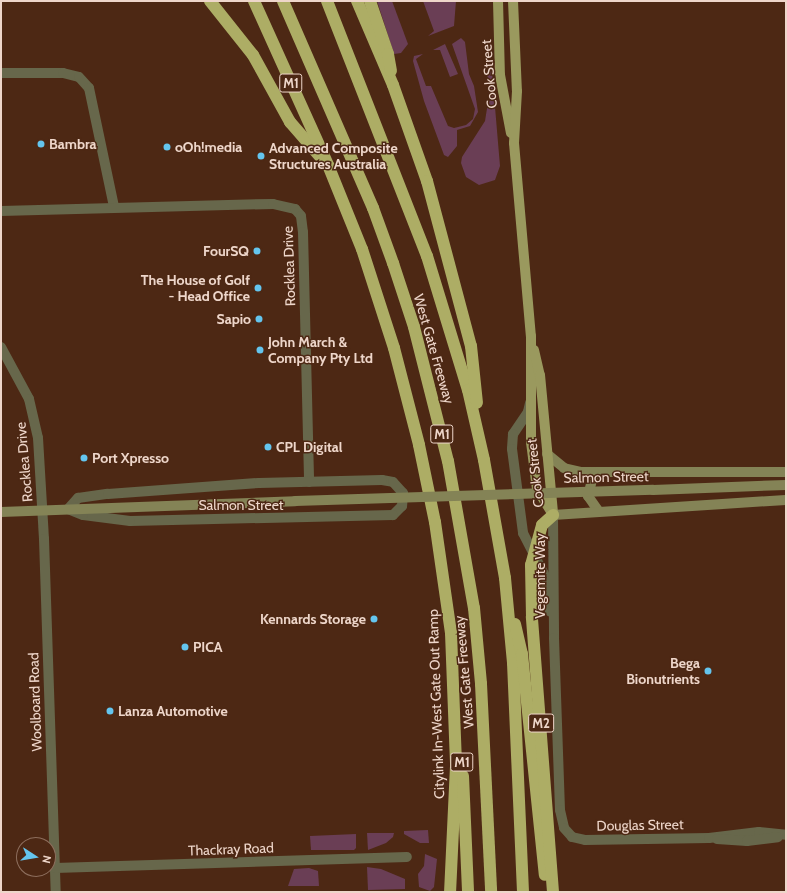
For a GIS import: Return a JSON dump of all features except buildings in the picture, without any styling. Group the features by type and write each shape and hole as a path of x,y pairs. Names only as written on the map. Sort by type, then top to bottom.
{"highway":[{"path":"210,1 253,55 290,122 304,141 328,165"},
{"name":"M1","path":"254,1 328,165"},
{"name":"West Gate Freeway","path":"283,1 373,208 393,263 416,335 448,461 474,608 481,684 491,892"},
{"name":"West Gate Freeway","path":"327,1 427,256 468,390 484,460 505,578 518,741 523,892"},
{"path":"358,1 393,85 427,181 471,346 484,460"},
{"path":"370,1 388,54 393,85"},
{"name":"Citylink In-West Gate Out Ramp","path":"328,165 382,307 419,445 435,522 451,633 456,766 450,892"},
{"name":"M2","path":"553,515 542,525 533,555 532,617 553,892"},
{"name":"M2","path":"505,578 522,654 546,892"},
{"name":"M1","path":"451,633 459,714 468,892"}],"main road":[{"name":"Cook Street","path":"498,1 500,75 503,103 514,143"},
{"name":"Cook Street","path":"513,1 517,74 514,143 531,336 530,403 534,478 541,498 553,515"},
{"path":"500,75 517,74"},
{"name":"Cook Street","path":"531,336 540,375 553,515"}],"street":[{"path":"1,74 62,73 79,77 89,88 114,207"},
{"name":"Rocklea Drive","path":"1,211 273,204 295,209 301,216 309,482"},
{"name":"Rocklea Drive","path":"1,347 33,412 42,510"},
{"name":"Cook Street","path":"518,495 512,439 530,403"},
{"name":"Salmon Street","path":"547,454 564,468 594,472 786,472"},
{"path":"594,472 588,496 599,512"},
{"name":"Salmon Street","path":"388,481 400,489 403,502 396,512 388,516 313,518 130,520 82,515 68,509 78,498 108,494 309,482 388,481"},
{"name":"Salmon Street","path":"1,512 295,501 786,486"},
{"name":"Vegemite Way","path":"518,495 523,533 545,579 554,638"},
{"path":"553,515 671,506 786,500"},
{"name":"Woolboard Road","path":"42,510 54,837"},
{"name":"Vegemite Way","path":"553,515 554,638 561,817 564,828 572,836"},
{"name":"Douglas Street","path":"572,836 589,840 709,838 747,841 786,836"},
{"name":"Thackray Road","path":"56,868 407,857"},
{"name":"Woolboard Road","path":"55,877 56,892"}],"shaded area":[{"path":"377,1 392,1 408,44 401,53 394,54"},
{"path":"423,1 456,1 454,26 428,36 434,31"},
{"path":"461,38 465,42 469,74 474,86 478,112 470,126 457,130 457,146 448,157 444,155 424,101 413,61 414,56 423,54 416,59 426,86 431,86 448,126 454,128 466,125 473,119 475,109 452,44"},
{"path":"445,44 458,74 450,77 440,50 433,50"},
{"path":"490,48 500,166 495,180 479,185 466,177 461,163 462,157 485,121 489,96 485,49"},
{"path":"428,830 429,843 420,843 404,834 404,831"},
{"path":"367,833 394,833 393,837 386,843 368,850"},
{"path":"356,834 356,848 354,850 311,850 310,836"},
{"path":"425,854 437,859 434,887 430,891 419,887 418,874 424,866"},
{"path":"367,867 381,869 405,879 405,889 368,890"},
{"path":"309,868 318,871 319,886 288,886 294,869"}],"place":[{"name":"Bambra","path":"41,144"},
{"name":"oOh!media","path":"167,147"},
{"name":"Advanced Composite Structures Australia","path":"261,156"},
{"name":"FourSQ","path":"257,251"},
{"name":"The House of Golf - Head Office","path":"258,288"},
{"name":"Sapio","path":"259,319"},
{"name":"John March & Company Pty Ltd","path":"260,350"},
{"name":"CPL Digital","path":"268,447"},
{"name":"Port Xpresso","path":"84,458"},
{"name":"Kennards Storage","path":"374,619"},
{"name":"PICA","path":"185,647"},
{"name":"Bega Bionutrients","path":"708,671"},
{"name":"Lanza Automotive","path":"110,711"}]}
